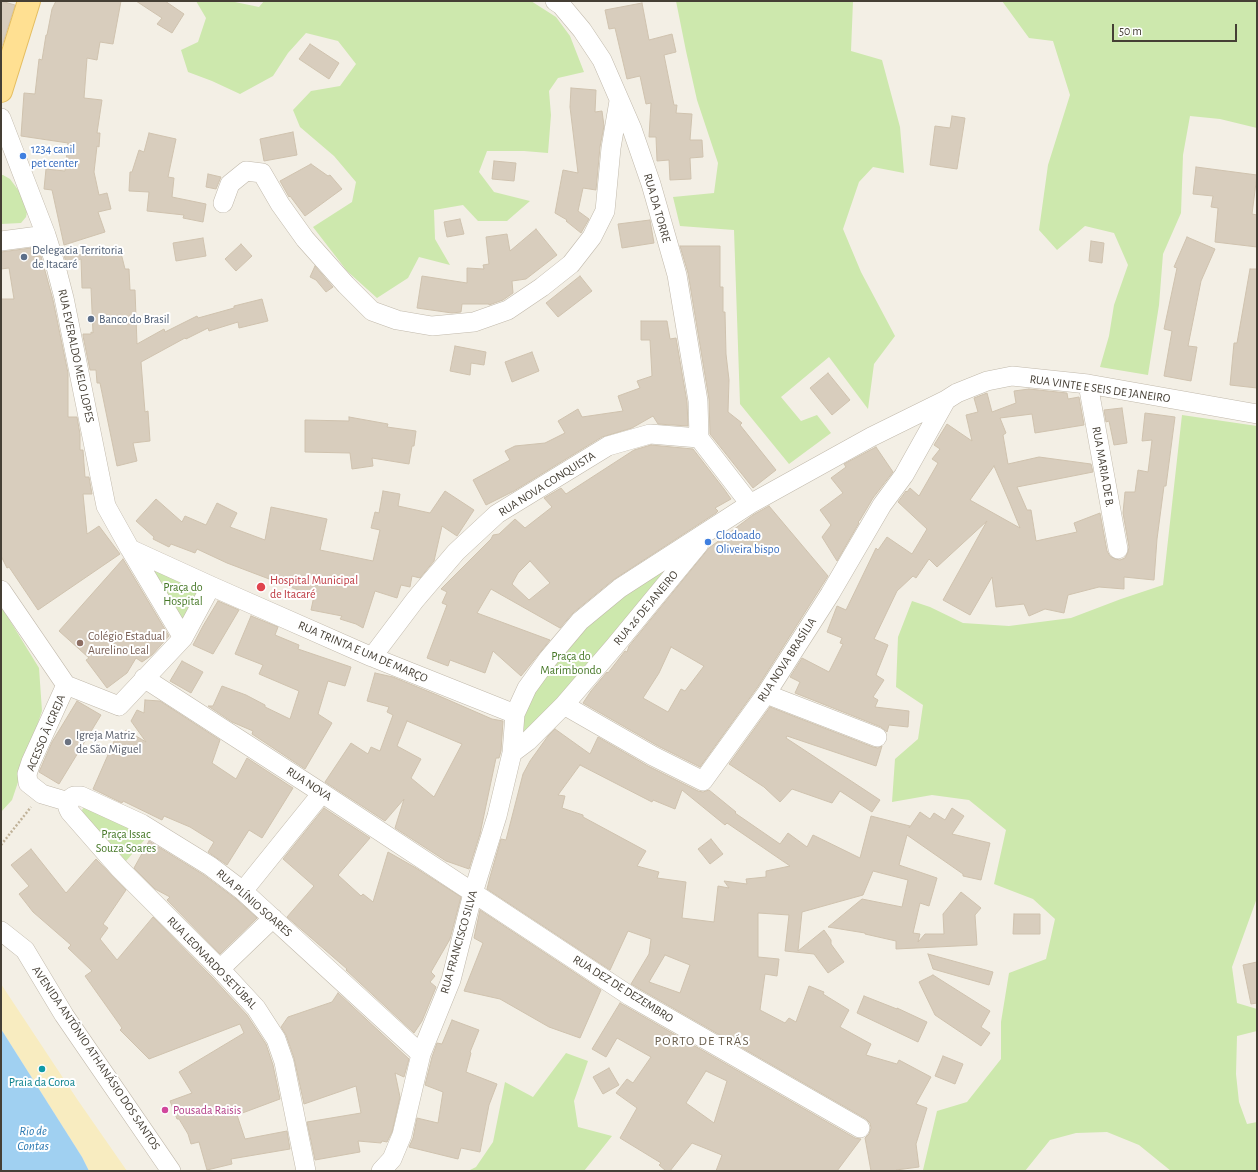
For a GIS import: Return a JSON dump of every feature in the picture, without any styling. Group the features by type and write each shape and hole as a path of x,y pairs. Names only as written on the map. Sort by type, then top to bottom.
{"main road":[{"path":"1,91 29,1"}],"street":[{"name":"RUA DA TORRE","path":"558,2 582,30 602,60 632,129 651,184 677,275 698,401 699,438"},
{"path":"223,203 230,184 246,171 262,173 280,204 305,239 346,285 372,311 397,320 432,326 474,322 508,310 542,287 572,264 592,237 605,210 611,148 619,101"},
{"name":"RUA EVERALDO MELO LOPES","path":"1,118 46,235 56,267 64,298 106,506 130,549"},
{"path":"1,241 46,235"},
{"name":"RUA VINTE E SEIS DE JANEIRO","path":"946,400 957,393 987,381 1012,376 1088,384 1257,414"},
{"name":"RUA MARIA DE B.","path":"1088,384 1118,549"},
{"name":"RUA 26 DE JANEIRO","path":"512,753 515,714 527,688 548,659 580,621 620,588 750,504 871,437 946,400"},
{"name":"RUA NOVA BRASÍLIA","path":"564,705 653,756 703,781 766,694 830,594 882,505 904,475 946,400"},
{"name":"RUA NOVA CONQUISTA","path":"372,656 415,600 456,552 497,514 608,446 650,434 699,438"},
{"path":"699,438 750,504"},
{"name":"RUA 26 DE JANEIRO","path":"512,753 528,741 564,705 711,530"},
{"path":"1,590 66,685 119,706 183,638 211,586 130,549"},
{"path":"130,549 183,638"},
{"name":"RUA TRINTA E UM DE MARÇO","path":"211,586 372,656 515,714"},
{"name":"RUA NOVA","path":"144,678 322,793 472,893"},
{"name":"ACESSO À IGREJA","path":"66,685 27,774 28,783 42,794 69,805"},
{"path":"766,694 877,737"},
{"name":"RUA FRANCISCO SILVA","path":"381,1171 392,1159 402,1135 421,1054 451,980 472,893 497,816 512,753"},
{"path":"243,891 322,793"},
{"name":"RUA PLÍNIO SOARES","path":"69,805 74,796 81,796 142,824 210,866 243,891 421,1054"},
{"name":"RUA LEONARDO SETÚBAL","path":"69,805 70,812 119,868 220,969 256,1008 276,1039 284,1062 306,1171"},
{"name":"RUA DEZ DE DEZEMBRO","path":"472,893 630,996 860,1128"},
{"path":"220,969 273,918"},
{"name":"AVENIDA ANTÔNIO ATHANÁSIO DOS SANTOS","path":"1,931 25,950 64,1015 171,1171"}],"path":[{"path":"1,845 42,794"}],"green space":[{"path":"196,1 235,1 259,7 264,1 531,1 556,17 570,36 584,72 558,78 549,91 551,115 548,153 524,151 487,151 479,172 494,192 530,201 507,221 478,221 463,205 434,210 435,239 450,265 419,257 408,278 377,298 347,271 313,227 352,202 356,182 334,156 300,127 293,110 311,91 340,86 356,64 338,41 306,33 288,53 273,76 240,94 188,72 181,50 198,42 206,18"},
{"path":"676,1 853,1 851,51 882,60 900,127 904,173 873,167 859,182 843,229 861,272 895,336 874,364 868,409 829,357 781,397 801,421 817,415 831,433 789,464 740,404 734,230 680,226 673,197 714,193 718,163 697,100"},
{"path":"1002,1 1257,1 1257,128 1220,119 1190,116 1183,155 1181,213 1163,254 1159,305 1148,375 1100,367 1109,336 1114,305 1128,265 1114,233 1085,226 1057,250 1039,230 1048,165 1070,95 1053,41 1029,38"},
{"path":"1,175 10,179 19,191 27,212 26,217 21,223 1,224"},
{"path":"1182,415 1257,426 1257,898 1232,967 1237,1003 1257,1009 1257,1031 1237,1036 1236,1074 1239,1102 1247,1124 1257,1122 1257,1171 1171,1171 1139,1145 1107,1132 1076,1133 1050,1140 1025,1171 920,1171 923,1170 937,1111 967,1102 1001,1059 1001,1022 1009,973 1046,959 1055,919 1033,899 994,884 1006,830 969,800 932,795 892,802 895,759 918,739 923,705 896,687 898,637 912,601 930,607 963,623 1009,626 1071,618 1163,585"},
{"name":"Praça do Marimbondo","path":"672,562 610,638 538,721 518,740 524,715 544,675 563,652 607,605"},
{"name":"Praça do Hospital","path":"150,564 203,588 182,620"},
{"path":"1,606 39,668 42,711 12,800 1,812"},
{"name":"Praça Issac Souza Soares","path":"84,807 92,808 147,837 126,861 83,815 82,810"},
{"path":"566,1053 588,1061 574,1101 578,1127 612,1136 584,1171 468,1171 476,1167 493,1142 505,1082 533,1097"}],"sand":[{"name":"Praia da Coroa","path":"1,984 77,1099 127,1171 89,1171 82,1157 1,1029"}],"water":[{"name":"Rio de Contas","path":"1,1029 82,1157 89,1171 1,1171"}],"building":[{"path":"1,1 15,5 1,49"},
{"path":"56,1 121,1 113,44 100,42 97,60 87,58 84,98 102,100 97,133 100,133 99,147 97,146 94,172 99,195 107,193 111,209 98,212 105,232 64,245 52,190 44,189 46,169 65,171 68,143 21,136 24,93 35,94 39,59 42,60 52,9"},
{"path":"136,1 165,1 184,14 172,33 157,24 162,18"},
{"path":"642,3 649,40 672,34 676,52 664,55 674,105 677,105 676,113 692,114 690,140 702,140 703,157 690,158 691,179 670,180 669,160 657,161 656,137 649,137 651,103 646,104 640,76 627,79 615,28 609,29 605,10"},
{"path":"310,44 339,63 329,79 299,59"},
{"path":"571,88 596,90 595,112 602,111 604,126 600,147 596,190 583,188 578,211 589,219 581,233 566,221 567,220 555,213 563,170 578,173 570,107"},
{"path":"952,116 965,118 957,169 930,165 935,126 950,128"},
{"path":"293,132 297,155 264,161 260,139"},
{"path":"149,133 176,139 168,177 174,178 172,197 206,204 203,222 183,218 184,215 147,211 149,192 129,191 130,172 132,172 139,150 144,152"},
{"path":"494,161 516,163 514,181 492,179"},
{"path":"311,164 328,176 330,175 342,189 305,216 290,196 289,197 280,181"},
{"path":"1196,167 1257,175 1252,214 1257,215 1257,247 1215,242 1218,208 1211,207 1213,196 1193,194"},
{"path":"208,174 221,177 216,189 206,187"},
{"path":"460,219 464,234 447,237 444,222"},
{"path":"650,220 654,243 622,248 618,224"},
{"path":"536,229 557,255 526,279 512,281 513,293 503,300 489,305 462,304 461,312 452,313 417,308 422,276 467,283 467,268 484,269 483,265 489,264 486,237 507,234 510,251"},
{"path":"1187,237 1215,249 1201,281 1188,346 1197,347 1191,381 1164,376 1172,331 1164,329 1177,268 1174,267"},
{"path":"203,238 206,256 176,261 173,243"},
{"path":"1091,241 1104,243 1102,263 1089,261"},
{"path":"241,244 252,256 236,271 225,259"},
{"path":"680,246 720,246 720,287 723,287 723,312 725,312 726,354 729,380 728,412 742,423 740,425 776,470 753,488 710,434 709,399 688,273"},
{"path":"31,248 33,256 41,256 53,300 68,373 68,417 77,417 80,434 80,450 83,450 85,477 89,477 92,494 83,494 87,534 99,526 120,554 38,610 9,567 7,568 1,556 1,299 14,299 9,268 1,269 1,252"},
{"path":"121,253 125,269 129,269 130,290 135,290 137,344 164,329 165,332 197,316 198,318 234,308 234,306 262,299 268,321 239,328 238,322 209,331 208,328 186,339 185,338 141,362 145,412 148,411 150,441 133,443 137,461 117,466 100,383 97,383 96,370 90,370 83,336 83,334 93,333 91,288 82,288 81,259 66,263 64,255"},
{"path":"315,266 333,287 326,292 316,280 310,277"},
{"path":"1250,269 1257,269 1257,388 1230,385 1234,343 1237,343"},
{"path":"580,276 592,291 558,317 546,303"},
{"path":"641,321 667,321 670,339 676,338 687,402 688,426 658,424 653,416 632,428 602,437 514,491 486,505 473,480 510,460 505,451 515,446 545,443 565,433 558,421 578,409 582,417 623,411 618,396 640,388 637,381 652,376 650,340 641,340"},
{"path":"455,346 486,352 484,365 471,363 470,375 450,371"},
{"path":"532,352 539,371 512,382 505,362"},
{"path":"828,373 850,400 832,415 810,388"},
{"path":"1029,389 1067,393 1068,399 1079,397 1084,425 1035,433 1032,414 1000,418 1006,433 1003,435 1008,464 1039,457 1091,464 1093,472 1017,487 1027,510 1031,510 1036,541 1077,532 1074,523 1100,513 1107,551 1110,556 1120,560 1125,558 1129,547 1123,513 1125,492 1135,492 1138,470 1148,472 1152,440 1142,441 1145,413 1175,417 1157,539 1154,580 1124,577 1124,589 1099,587 1068,595 1064,613 1045,609 1029,616 1024,604 996,607 992,577 970,615 943,600 987,521 937,567 929,559 916,578 913,576 897,591 874,639 888,645 876,675 884,680 873,697 878,700 875,707 909,711 908,727 889,725 887,732 881,727 795,693 800,682 790,677 802,658 829,672 843,644 840,643 842,638 827,632 837,606 846,610 876,548 878,550 887,537 912,554 927,529 898,502 910,488 919,496 938,463 932,459 940,449 934,445 947,424 972,441 966,415 978,412 974,398 987,393 992,412 1016,403 1014,391","holes":["994,466 1020,528 970,500"]},
{"path":"1122,408 1127,443 1114,445 1109,421 1106,422 1104,410"},
{"path":"349,417 388,424 387,427 416,431 409,464 372,458 373,466 352,469 350,453 305,452 305,420 349,421"},
{"path":"651,445 693,449 731,499 715,508 718,511 716,513 613,580 573,613 560,628 491,589 477,613 550,640 521,676 493,651 485,673 450,660 448,666 427,658 447,605 442,603 447,592 441,589 491,539 493,535 499,534 515,519 525,528 552,507 544,498 561,488 566,494 634,450","holes":["530,561 550,583 529,600 512,584 518,573"]},
{"path":"876,447 893,472 873,498 837,561 822,537 831,525 820,510 843,493 831,478 846,467 844,464"},
{"path":"383,491 400,494 398,506 430,513 445,491 474,510 457,536 442,526 434,561 420,578 412,576 410,587 401,585 397,598 375,591 363,628 340,619 342,616 311,610 314,596 227,563 197,549 195,553 171,544 169,547 153,539 154,537 136,521 156,499 182,522 185,516 206,525 217,503 237,513 230,527 265,540 271,507 327,519 320,550 373,561 380,530 371,528 375,512 379,513"},
{"path":"769,506 828,576 757,688 700,767 658,746 583,703 591,691 607,672 608,673 625,651 627,652 629,646 709,548 753,515","holes":["671,647 704,666 685,691 681,689 668,712 643,698 659,673"]},
{"path":"123,559 169,636 152,655 142,662 136,658 127,673 107,688 86,660 89,658 59,631"},
{"path":"218,601 239,610 213,654 193,645"},
{"path":"251,616 278,627 275,635 299,645 298,649 351,667 345,686 328,681 318,714 332,723 305,769 252,734 253,731 232,722 208,706 213,706 222,686 246,695 265,705 265,707 290,719 299,691 259,674 263,665 235,654"},
{"path":"182,661 203,672 191,693 170,681"},
{"path":"375,673 393,677 492,719 503,721 501,751 499,758 496,758 480,834 469,869 446,861 395,828 404,799 385,821 325,782 351,743 368,754 371,747 380,751 393,715 387,712 389,707 367,701","holes":["407,721 462,744 434,797 411,778 421,759 397,746"]},
{"path":"145,700 160,701 220,740 212,763 236,779 247,758 293,788 262,838 249,830 227,865 208,852 214,842 190,827 164,816 162,820 123,801 122,803 93,789 118,732 123,735 126,730 146,742 131,721 137,710 144,713"},
{"name":"Igreja Matriz de São Miguel","path":"77,701 101,715 59,784 39,772 52,742"},
{"path":"770,707 873,747 878,748 882,746 876,766 787,736 786,738 880,800 872,812 840,791 832,803 792,789 780,802 764,787 729,764"},
{"path":"555,729 590,754 598,737 648,766 698,791 703,792 709,790 736,812 735,813 780,844 788,833 807,847 813,835 860,858 871,816 910,826 909,828 920,812 930,819 934,813 945,820 952,808 964,816 952,834 990,843 981,880 963,876 963,874 907,835 899,865 937,878 929,906 920,903 913,933 920,934 918,942 925,934 944,934 943,914 961,892 981,908 975,915 977,945 896,949 896,941 865,933 828,927 862,899 902,907 908,880 873,871 863,895 802,912 798,951 824,930 831,940 831,944 844,962 828,973 814,954 785,951 789,915 758,913 758,957 779,959 777,976 765,974 760,1010 785,1023 789,1018 796,1022 809,986 824,992 823,994 849,1010 840,1027 871,1044 866,1055 897,1064 899,1060 931,1077 916,1104 927,1108 916,1144 919,1167 896,1171 871,1171 865,1138 869,1134 871,1128 870,1123 866,1119 631,984 649,954 651,939 628,931 610,970 487,889 501,839 506,840 523,774 530,761 548,736","holes":["580,765 652,802 653,800 675,809 682,790 725,825 727,823 790,866 766,871 766,877 746,879 747,884 724,881 729,888 718,886 714,922 682,918 686,882 657,878 659,872 637,866 646,851 583,817 583,815 562,808 565,796 558,795","665,955 690,965 680,993 649,982"]},
{"path":"324,808 370,838 338,875 361,896 363,894 373,902 388,852 461,897 450,939 431,972 435,976 430,982 436,987 422,1021 414,1033 346,970 347,969 287,917 314,886 283,859"},
{"path":"711,839 723,854 710,864 698,849"},
{"path":"149,841 204,875 236,899 257,918 220,954 167,900 170,897 155,889 134,868"},
{"path":"31,849 66,893 96,859 126,890 103,924 108,928 100,939 117,960 153,917 247,1015 266,1044 273,1065 280,1099 237,1115 245,1139 287,1131 290,1149 231,1159 232,1164 207,1170 199,1142 191,1144 188,1134 179,1119 177,1119 170,1101 192,1093 179,1072 244,1033 240,1024 149,1059 120,1030 122,1028 85,976 92,971 68,948 71,945 33,912 19,894 29,886 11,865"},
{"path":"480,910 601,990 580,1038 549,1027 500,999 464,991 483,943 474,938"},
{"path":"1014,914 1040,914 1040,934 1013,934"},
{"path":"928,954 993,972 989,985 933,969"},
{"path":"1257,962 1257,1003 1251,1004 1243,965"},
{"path":"933,975 990,1011 981,1027 990,1033 981,1046 935,1015 919,982"},
{"path":"338,993 409,1059 404,1077 395,1073 400,1097 392,1132 387,1142 382,1141 381,1143 358,1141 360,1152 315,1160 307,1122 361,1113 356,1086 304,1104 294,1058 286,1035 281,1027 288,1017 332,1002"},
{"path":"864,996 897,1008 927,1022 918,1042 857,1013"},
{"path":"620,1003 855,1138 861,1139 837,1171 716,1171 722,1155 692,1143 670,1171 666,1171 659,1165 661,1163 620,1138 637,1108 616,1093 627,1079 633,1083 651,1057 617,1038 606,1057 592,1049","holes":["706,1071 727,1081 714,1123 686,1103"]},
{"path":"452,1020 479,1030 470,1052 466,1072 497,1084 489,1105 480,1152 461,1148 458,1159 409,1147 413,1138 417,1118 438,1123 443,1092 425,1085 437,1043 442,1044"},
{"path":"943,1056 963,1064 955,1084 935,1076"},
{"path":"609,1068 619,1085 603,1094 593,1077"}],"place":[{"name":"1234 canil pet center","path":"23,156"},
{"name":"Delegacia Territoria de Itacaré","path":"24,257"},
{"name":"Banco do Brasil","path":"91,319"},
{"name":"Clodoado Oliveira bispo","path":"708,542"},
{"name":"Hospital Municipal de Itacaré","path":"261,587"},
{"name":"Colégio Estadual Aurelino Leal","path":"80,643"},
{"name":"Igreja Matriz de São Miguel","path":"68,742"},
{"name":"Praia da Coroa","path":"42,1069"},
{"name":"Pousada Raisis","path":"165,1110"}],"district":[{"name":"PORTO DE TRÁS","path":"702,1041"}]}
